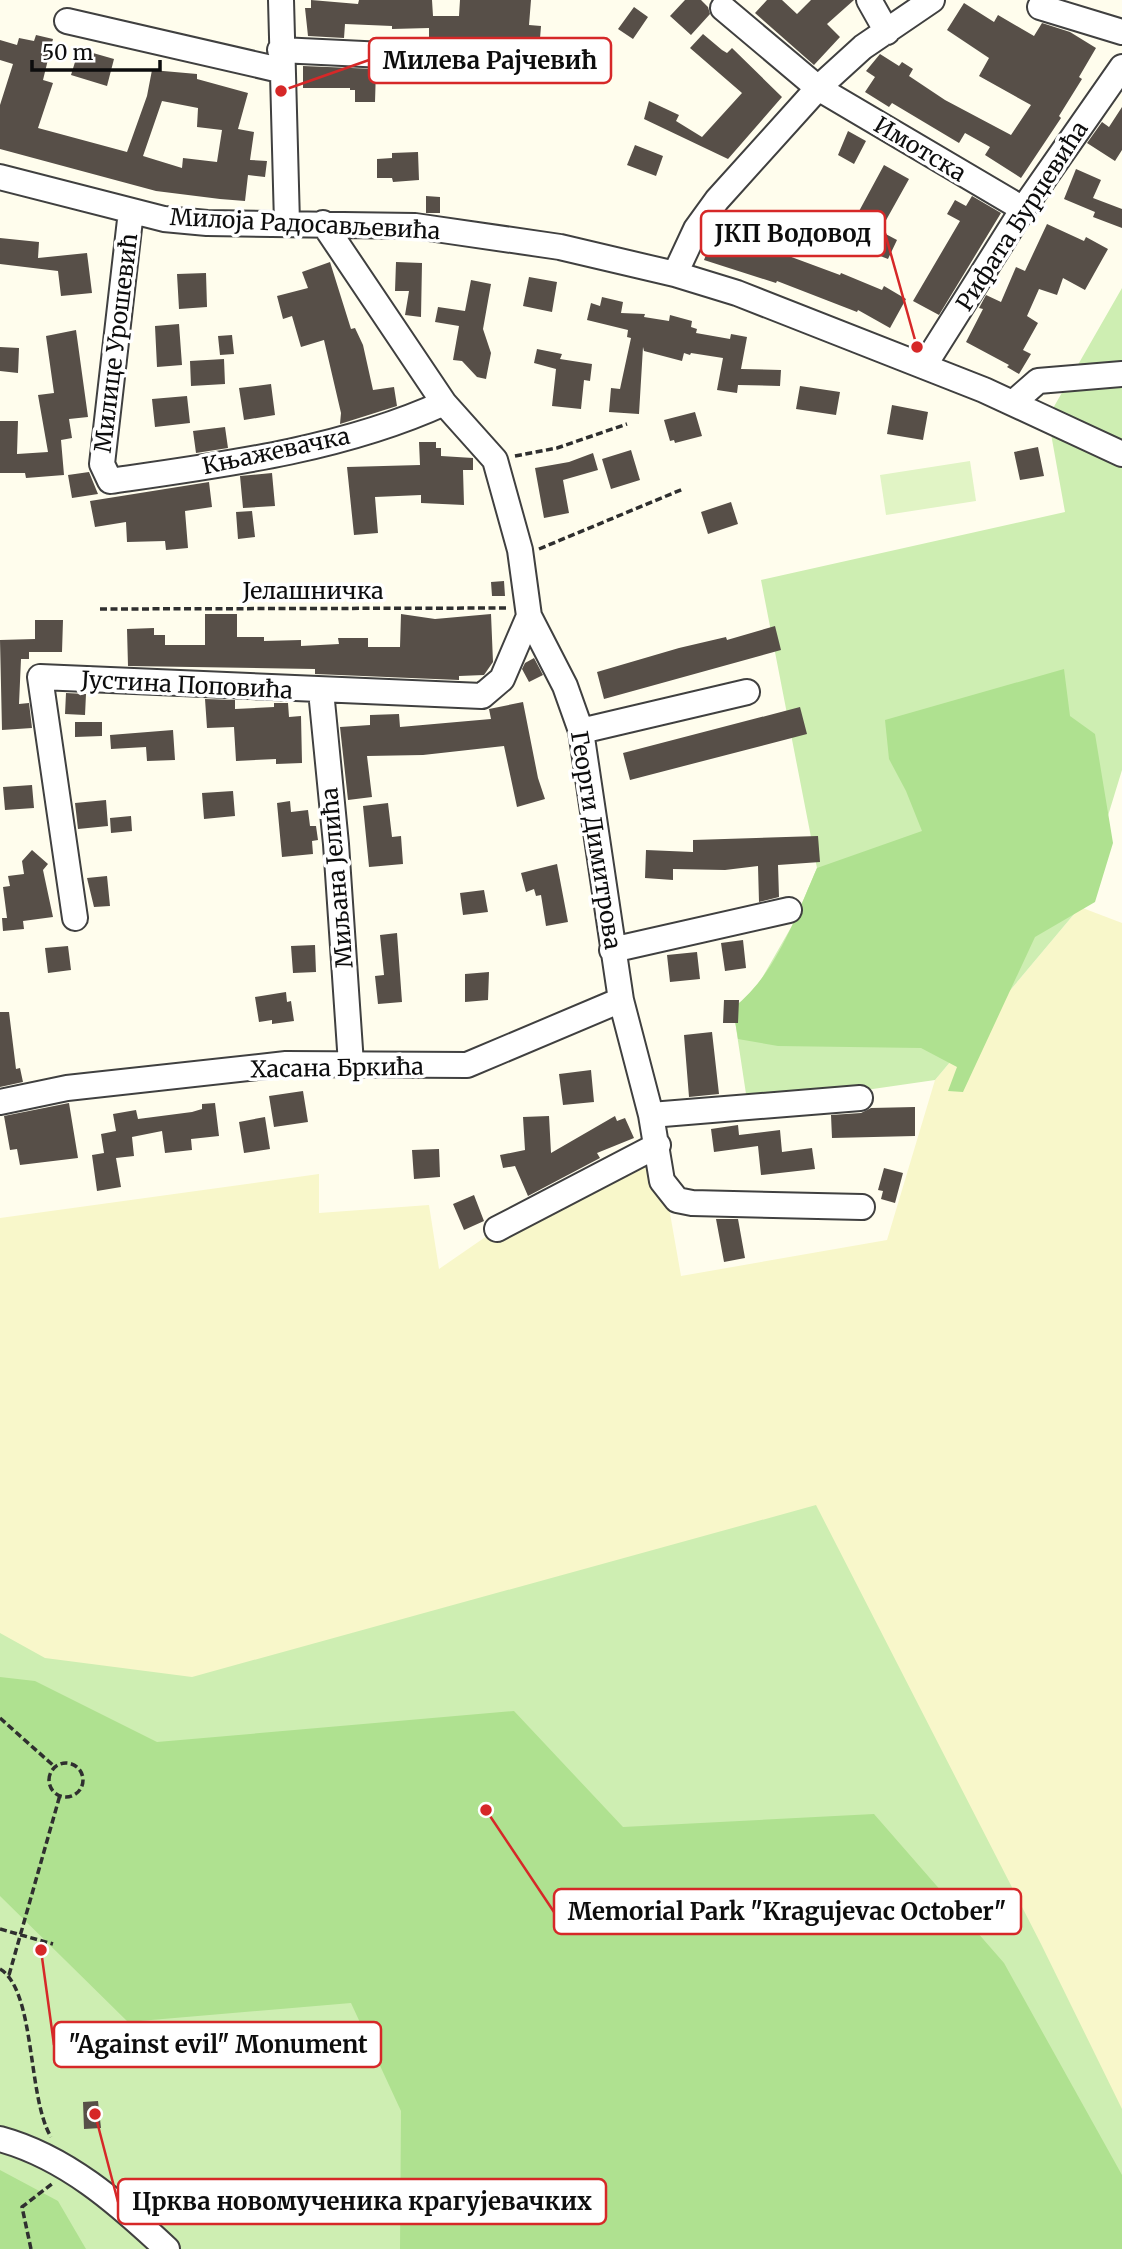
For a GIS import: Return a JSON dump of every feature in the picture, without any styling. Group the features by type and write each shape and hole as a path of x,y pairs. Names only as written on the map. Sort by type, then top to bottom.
{"street":[{"path":"281,0 280,60 287,223"},
{"path":"869,0 887,32"},
{"path":"675,274 696,229 717,200 818,88 863,47 932,0"},
{"path":"1041,7 1122,32"},
{"name":"Имотска","path":"723,8 818,88 1023,209"},
{"path":"67,21 280,60 447,58"},
{"name":"Рифата Бурџевића","path":"924,366 1023,209 1122,67"},
{"name":"Милоја Радосављевића","path":"0,177 164,219 206,223 415,226 560,247 675,274 737,293 1014,402 1122,454"},
{"name":"Милице Урошевић","path":"106,474 102,464 131,211"},
{"name":"Георги Димитрова","path":"323,223 444,403 495,460 520,550 528,612 565,686 581,731 612,950 621,1000 658,1145 662,1181 677,1200 692,1203 862,1208"},
{"path":"1014,402 1038,381 1122,374"},
{"name":"Књажевачка","path":"106,474 110,481 270,454 405,421 444,403"},
{"name":"Јустина Поповића","path":"75,918 40,677 482,696 502,679 528,612"},
{"name":"Миљана Јелића","path":"321,691 336,844 351,1064"},
{"path":"581,731 747,692"},
{"path":"612,950 789,910"},
{"name":"Хасана Бркића","path":"0,1102 67,1088 245,1068 351,1064 446,1067 467,1065 621,1000"},
{"path":"651,1115 860,1098"},
{"path":"497,1229 658,1145"},
{"path":"0,2138 21,2144 71,2169 127,2212 167,2249"}],"path":[{"path":"495,460 557,448 627,424"},
{"path":"520,550 538,550 682,489"},
{"name":"Јелашничка","path":"100,609 528,612"},
{"path":"0,1718 55,1767"},
{"path":"55,1767 71,1763 80,1770 83,1780 76,1793 60,1795"},
{"path":"55,1767 50,1783 60,1795"},
{"path":"9,1975 60,1795"},
{"path":"0,1929 54,1944"},
{"path":"0,1969 9,1975 20,1995 35,2087 47,2130 53,2140"},
{"path":"30,2249 22,2207 71,2169"}],"green space":[{"path":"1122,288 1122,770 1080,907 935,1080 748,1107 733,1008 754,992 793,924 817,868 761,580 1065,512 1048,417"},
{"path":"970,461 976,501 886,515 880,475"},
{"path":"1064,669 1070,716 1095,734 1113,843 1095,902 1035,937 963,1092 948,1091 957,1067 921,1048 778,1046 738,1039 733,1008 748,994 773,962 793,925 817,868 922,831 906,791 889,759 885,720"},
{"path":"1080,907 1122,923 1122,2175 0,1677 0,1218 319,1174 319,1213 429,1205 439,1269 497,1229 658,1145 681,1276 887,1240 935,1080"},
{"path":"816,1505 1041,1944 1122,2109 1122,2249 0,2249 0,1633 45,1658 192,1677"},
{"path":"0,1677 35,1681 157,1742 514,1711 623,1827 874,1814 1004,1963 1122,2175 1122,2249 400,2249 401,2111 351,2003 128,2022 0,1896"},
{"path":"0,2170 58,2201 86,2249 0,2249"}],"building":[{"path":"311,0 358,4 359,0 432,0 433,16 459,16 460,0 531,0 529,25 541,26 539,51 493,48 493,57 462,57 459,39 429,39 429,28 392,29 392,26 345,24 344,38 308,36 305,8 311,8"},
{"path":"685,0 701,0 708,7 710,14 691,35 670,16"},
{"path":"767,0 782,0 797,14 811,0 854,0 827,24 840,37 814,65 755,13"},
{"path":"964,3 994,22 998,15 1034,36 1042,23 1070,32 1096,48 1079,77 1082,79 1059,116 1061,118 1021,178 985,155 990,147 965,133 959,143 892,103 889,107 865,92 875,77 866,71 880,54 899,66 902,62 913,69 909,76 945,100 1011,135 1031,105 979,76 989,58 947,30"},
{"path":"634,7 648,17 633,39 618,29"},
{"path":"703,34 727,53 732,48 782,97 728,159 644,119 649,101 679,115 676,121 702,137 742,93 690,48"},
{"path":"36,35 53,39 43,80 53,83 38,128 127,152 147,96 152,70 197,74 197,79 248,93 238,129 254,132 250,160 267,161 265,177 248,175 245,201 220,199 156,191 0,149 0,105 13,64 0,60 0,40 17,45 19,38 34,41","holes":["162,101 198,108 197,127 222,130 217,162 183,158 182,168 143,156"]},
{"path":"79,49 114,59 107,86 71,75"},
{"path":"303,66 376,69 375,102 355,102 355,90 350,88 303,88"},
{"path":"1122,107 1122,150 1115,161 1087,143 1102,122 1109,127"},
{"path":"848,131 866,141 854,164 838,155"},
{"path":"635,145 663,156 656,176 627,165"},
{"path":"418,152 419,180 393,182 392,178 377,178 377,159 392,158 392,153"},
{"path":"884,165 909,179 880,231 897,240 888,259 870,252 879,233 851,226"},
{"path":"1076,169 1101,180 1093,198 1122,209 1122,228 1093,217 1095,212 1064,199"},
{"path":"426,196 440,197 440,213 426,213"},
{"path":"972,196 1001,213 939,315 913,301 960,221 947,214 955,200 966,206"},
{"path":"718,224 789,249 786,255 882,290 884,286 906,299 890,328 858,310 857,312 777,281 776,283 704,260"},
{"path":"1047,224 1084,241 1086,237 1108,249 1085,290 1063,278 1057,295 1039,289 1027,316 1038,323 1023,350 1031,354 1019,374 1007,367 1009,365 966,342 983,309 979,308 986,295 1001,302 1016,267 1025,271"},
{"path":"0,238 39,242 38,258 87,253 92,293 61,296 58,271 0,264"},
{"path":"330,262 351,329 355,328 363,345 373,390 394,387 397,406 340,424 341,413 324,340 301,347 292,316 283,319 277,296 308,288 302,272"},
{"path":"396,262 422,263 421,317 405,315 409,291 395,291"},
{"path":"206,273 207,307 179,309 177,274"},
{"path":"529,277 557,282 552,312 523,306"},
{"path":"471,280 491,284 483,329 491,353 486,379 477,377 462,361 453,360 459,326 435,322 438,307 465,311"},
{"path":"602,297 623,302 621,313 645,314 644,317 669,321 670,315 692,321 691,327 697,329 696,333 730,339 731,334 747,337 741,369 781,370 780,386 738,385 737,393 717,390 723,358 684,353 682,361 644,351 643,347 639,414 609,412 611,388 620,389 631,338 627,337 628,330 587,320 591,303 600,306"},
{"path":"179,324 182,365 157,367 155,326"},
{"path":"76,330 88,417 69,419 72,438 61,440 64,475 26,478 25,473 0,473 0,421 18,421 17,454 48,452 38,395 54,393 46,336"},
{"path":"232,335 234,354 220,355 218,336"},
{"path":"0,347 19,348 18,373 0,371"},
{"path":"537,349 562,354 560,359 592,364 590,381 584,380 581,409 552,406 556,369 534,363"},
{"path":"224,359 225,384 191,386 190,361"},
{"path":"271,384 275,415 244,420 239,388"},
{"path":"800,386 840,392 836,415 796,409"},
{"path":"187,396 190,423 155,427 152,399"},
{"path":"892,405 928,412 923,440 887,434"},
{"path":"695,412 702,436 675,443 674,440 670,441 664,420"},
{"path":"225,427 228,448 196,453 193,431"},
{"path":"419,442 436,442 436,448 441,448 441,456 473,458 473,470 463,470 464,505 421,503 421,495 375,497 378,533 354,535 347,467 420,465"},
{"path":"1038,447 1044,476 1020,480 1014,452"},
{"path":"631,450 640,480 611,489 602,459"},
{"path":"593,453 598,470 563,480 569,513 544,518 535,468 569,462"},
{"path":"89,472 98,494 72,498 68,475"},
{"path":"272,473 275,506 243,508 240,476"},
{"path":"209,482 212,507 185,511 188,548 166,550 165,541 127,542 126,522 95,527 90,501"},
{"path":"731,502 738,524 708,534 701,512"},
{"path":"252,511 255,537 238,539 236,512"},
{"path":"504,581 505,596 492,596 491,582"},
{"path":"205,614 237,614 237,637 264,637 264,641 301,640 301,646 339,644 338,638 368,638 368,647 400,647 401,614 435,619 491,614 493,662 484,675 459,676 459,680 315,674 315,669 128,666 127,629 154,628 154,635 165,635 165,645 205,645"},
{"path":"35,620 63,620 62,652 29,652 29,659 21,659 19,704 29,703 32,728 2,730 0,640 35,639"},
{"path":"775,626 781,650 604,699 597,672 679,648 726,637 727,640"},
{"path":"534,658 543,675 529,682 522,669 525,663"},
{"path":"66,693 86,694 85,715 65,714"},
{"path":"205,699 235,700 235,709 274,707 274,703 288,703 289,717 301,716 302,763 276,764 276,759 236,761 234,727 207,728"},
{"path":"523,702 538,778 545,799 517,807 504,746 423,755 367,756 372,797 348,800 340,727 370,725 370,715 399,714 400,727 491,719 489,709"},
{"path":"800,707 807,734 630,780 623,753"},
{"path":"75,722 102,722 102,736 75,737"},
{"path":"173,730 175,760 147,761 146,747 111,749 110,735"},
{"path":"32,785 34,808 5,810 3,787"},
{"path":"233,791 235,816 204,819 202,793"},
{"path":"106,800 108,826 78,829 75,803"},
{"path":"290,801 291,812 308,810 310,826 316,826 318,840 312,841 313,854 282,857 277,803"},
{"path":"388,803 392,837 401,836 403,864 369,867 363,806"},
{"path":"131,816 132,831 111,833 110,818"},
{"path":"818,836 820,862 778,865 779,897 759,902 758,866 725,870 673,869 673,880 645,878 646,850 693,852 693,840"},
{"path":"32,850 48,864 43,870 53,917 23,921 24,929 3,931 2,918 7,918 3,887 10,886 8,876 24,874 22,861"},
{"path":"557,864 568,922 546,926 541,895 536,896 534,889 526,892 521,873"},
{"path":"107,876 110,906 94,907 87,878"},
{"path":"484,890 488,912 463,915 460,893"},
{"path":"397,933 402,1002 378,1004 375,976 384,975 380,935"},
{"path":"743,940 746,968 725,971 721,943"},
{"path":"315,945 316,972 293,973 291,946"},
{"path":"68,946 71,970 48,973 45,948"},
{"path":"697,952 700,979 670,982 667,955"},
{"path":"489,972 488,1000 465,1002 465,974"},
{"path":"286,992 287,1002 291,1001 294,1021 272,1024 272,1020 259,1022 255,997"},
{"path":"724,1000 739,1000 738,1023 723,1023"},
{"path":"0,1012 9,1012 16,1069 20,1068 23,1082 0,1087"},
{"path":"712,1032 719,1094 689,1097 684,1035"},
{"path":"591,1070 594,1102 563,1105 559,1074"},
{"path":"303,1091 308,1122 274,1127 269,1096"},
{"path":"69,1103 78,1158 20,1165 17,1149 10,1150 4,1116"},
{"path":"215,1103 219,1136 191,1139 192,1150 165,1153 162,1131 132,1137 134,1156 116,1158 121,1187 97,1191 92,1155 104,1153 101,1134 116,1131 113,1114 136,1110 138,1119 192,1112 202,1109 202,1104"},
{"path":"915,1107 915,1136 832,1138 831,1115 861,1113 871,1108"},
{"path":"549,1116 551,1153 615,1116 617,1121 625,1118 634,1138 597,1153 600,1158 528,1196 515,1166 503,1168 500,1155 525,1150 523,1117"},
{"path":"265,1117 270,1149 244,1153 239,1122"},
{"path":"738,1125 739,1135 780,1130 782,1152 812,1148 815,1169 761,1175 758,1146 714,1152 711,1129"},
{"path":"439,1149 440,1177 414,1179 412,1150"},
{"path":"884,1168 903,1173 895,1203 881,1199 883,1191 878,1190"},
{"path":"474,1195 484,1221 464,1230 453,1204"},
{"path":"716,1219 738,1219 745,1258 724,1262"},
{"path":"98,2101 101,2128 84,2129 83,2102"}],"place":[{"name":"Милева Рајчевић","path":"281,91"},
{"name":"ЈКП Водовод","path":"917,347"},
{"name":"Memorial Park \"Kragujevac October\"","path":"486,1810"},
{"name":"\"Against evil\" Monument","path":"41,1950"},
{"name":"Црква новомученика крагујевачких","path":"95,2114"}]}
